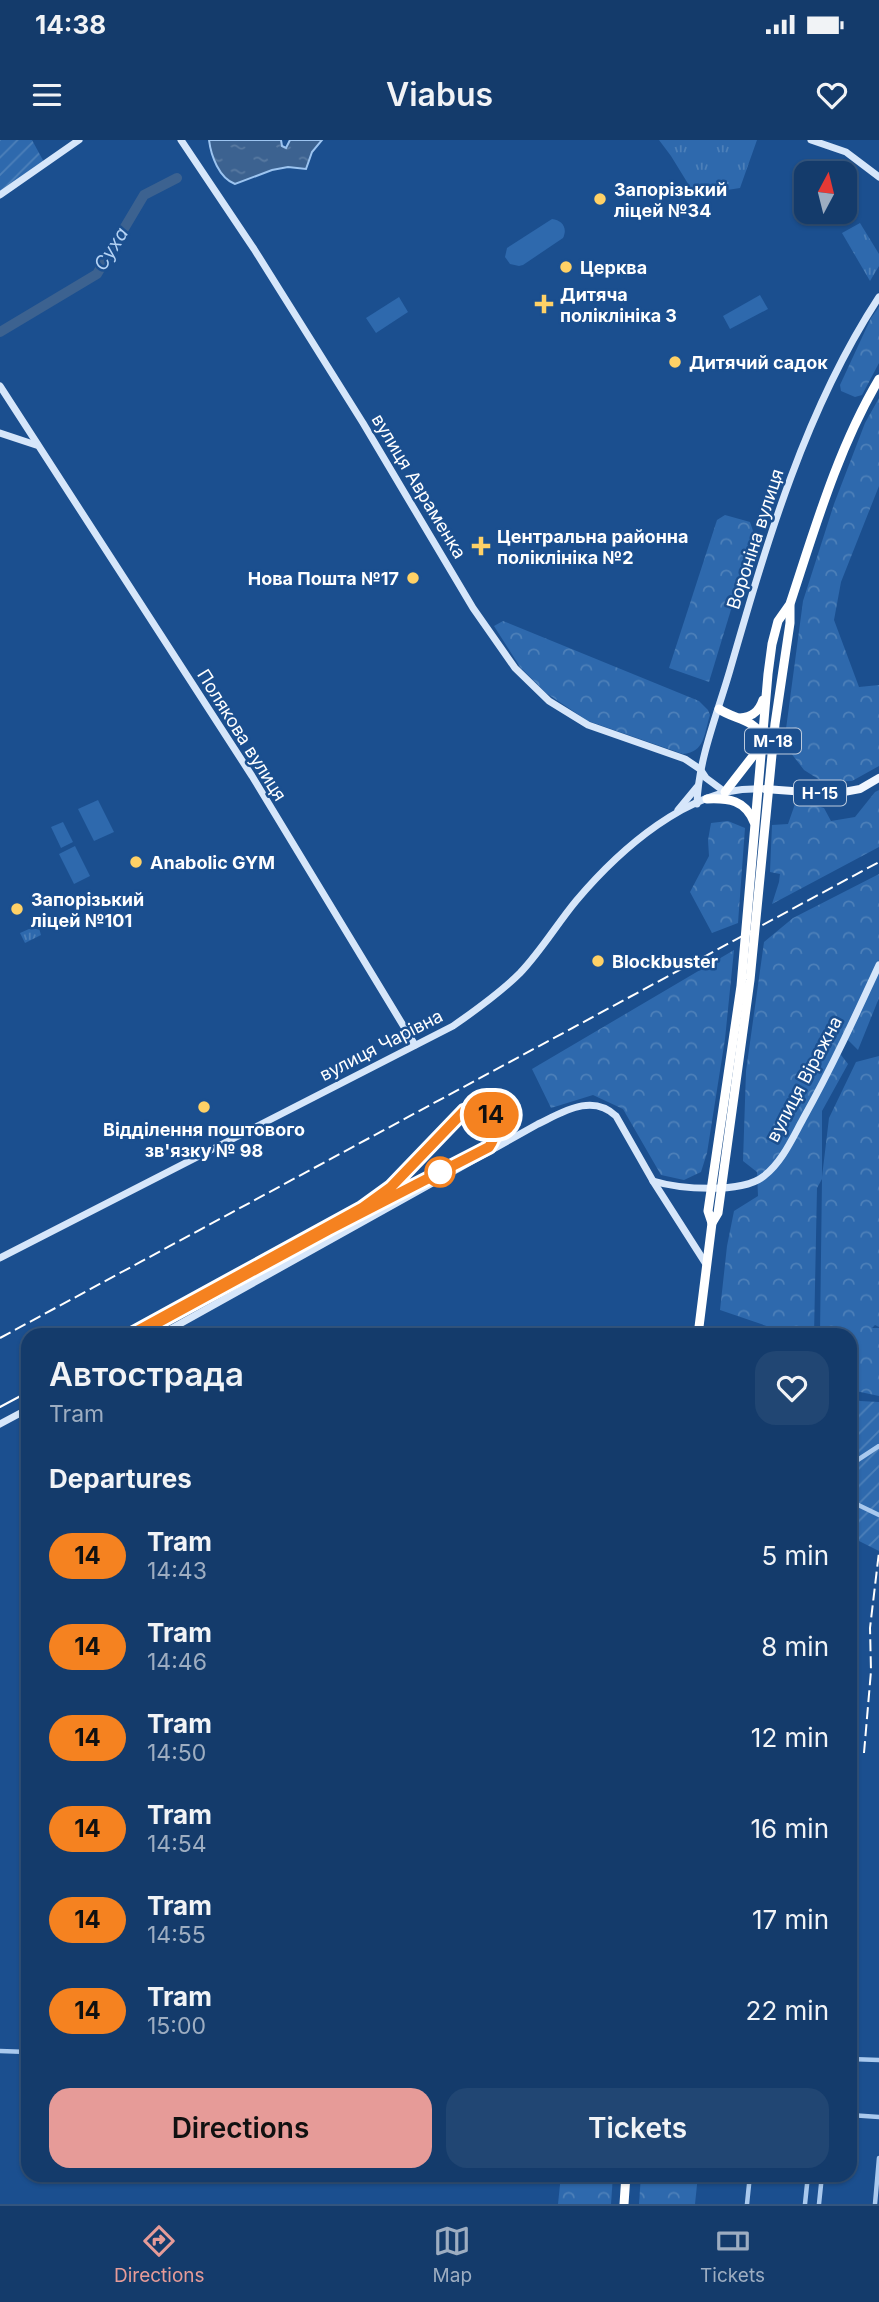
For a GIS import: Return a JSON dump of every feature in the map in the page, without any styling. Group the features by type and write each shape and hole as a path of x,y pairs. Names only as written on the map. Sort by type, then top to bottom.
{"highway":[{"name":"М-18","path":"699,1328 712,1223 718,1213 722,1188 750,979 756,880 755,826 766,692 775,633 778,621 790,604 859,416 879,379"},
{"name":"М-18","path":"712,1223 708,1212 711,1187 769,789 780,677 790,624 790,604"},
{"path":"738,719 748,718 756,712 766,692"},
{"path":"719,709 756,727 762,741 725,792"},
{"path":"707,799 733,799 744,806 755,826"},
{"path":"624,2204 626,2182"}],"main road":[{"name":"Н-15","path":"758,789 833,794 860,789 879,778"}],"street":[{"path":"0,195 79,140"},
{"name":"вулиця Авраменка","path":"181,140 254,249 356,411 473,607 515,668 549,701 588,725 685,759 725,792"},
{"path":"811,140 846,152 879,177"},
{"name":"Вороніна вулиця","path":"697,804 700,769 759,571 790,479 844,356 879,297"},
{"name":"Полякова вулиця","path":"0,386 252,776 415,1045"},
{"path":"0,433 37,446"},
{"path":"669,818 697,786"},
{"name":"вулиця Чарівна","path":"0,1258 453,1026 521,972 588,887 620,854 669,818 707,799 725,792 758,789"},
{"name":"вулиця Віражна","path":"653,1181 722,1188 740,1186 762,1178 785,1151 820,1088 879,965"},
{"path":"173,1328 538,1124 582,1105 597,1104 615,1116 707,1265"},
{"path":"0,1424 21,1413"},
{"path":"857,1460 879,1446"},
{"path":"857,1504 879,1515"},
{"path":"0,2051 21,2052"},
{"path":"857,2059 879,2060"},
{"path":"857,2115 879,2117"},
{"path":"875,2204 879,2158"},
{"path":"747,2204 749,2182"},
{"path":"805,2204 807,2182"},
{"path":"819,2204 821,2182"}],"green space":[{"path":"0,140 32,140 45,164 0,195"},
{"path":"659,140 757,140 740,188 695,195"},
{"path":"552,219 563,225 563,238 523,265 510,264 505,257 507,248"},
{"path":"860,223 879,254 879,266 870,281 842,233"},
{"path":"760,295 768,309 730,329 723,316"},
{"path":"399,297 408,312 376,333 366,318"},
{"path":"879,307 879,363 862,395 855,397 841,391 840,385 871,318"},
{"path":"879,398 879,486 841,582 834,620 859,687 879,685 879,766 852,781 823,782 804,770 784,744 803,601 834,504 865,423"},
{"path":"725,515 750,522 754,534 709,682 669,668 717,520"},
{"path":"503,621 699,701 710,715 700,746 683,754 588,721 546,693 520,667 494,626"},
{"path":"879,790 879,847 772,904 780,874 770,872 772,825 788,824 795,804 824,808 831,821 855,817"},
{"path":"98,800 114,832 94,841 78,809"},
{"path":"728,821 745,828 738,923 712,933 690,892 709,856 711,823"},
{"path":"63,822 73,842 61,848 51,827"},
{"path":"75,846 90,876 74,884 59,854"},
{"path":"879,874 879,998 858,1050 845,1037 838,1051 848,1064 822,1111 822,1177 829,1118 856,1062 879,1056 879,1327 875,1325 872,1328 879,1328 879,1396 857,1391 857,1328 820,1328 822,1179 817,1188 814,1328 773,1328 720,1310 734,1211 758,1196 757,1172 743,1161 746,1071 764,942 793,918"},
{"path":"38,925 41,935 25,943 20,933"},
{"path":"734,950 725,1039 707,1153 701,1172 684,1180 661,1175 623,1109 593,1095 551,1108 532,1069"},
{"path":"857,1400 879,1402 879,1551 857,1540"},
{"path":"560,2182 613,2182 611,2204 558,2204"},
{"path":"641,2182 697,2182 695,2204 639,2204"}],"water":[{"path":"209,140 281,140 282,146 286,148 290,140 322,140 312,152 306,169 288,167 272,170 235,184 224,177 217,166"}],"waterway":[{"name":"Суха","path":"0,332 97,274 144,195 177,178"}],"tram line":[{"path":"143,1328 362,1208 391,1187 464,1111 477,1107 492,1119 495,1129 489,1147 328,1230 148,1328"},
{"name":"14","path":"143,1328 362,1208 391,1187 464,1111 477,1107 490,1113 496,1127 494,1140 489,1147 328,1230 148,1328"},
{"path":"0,1407 21,1396"}],"railway":[{"path":"0,1338 879,862"},
{"path":"864,1753 871,1671 870,1628 879,1552"}],"place":[{"name":"Запорізький ліцей №34","path":"600,199"},
{"name":"Церква","path":"566,267"},
{"name":"Дитяча поліклініка 3","path":"544,304"},
{"name":"Дитячий садок","path":"675,362"},
{"name":"Центральна районна поліклініка №2","path":"481,546"},
{"name":"Нова Пошта №17","path":"413,578"},
{"name":"Anabolic GYM","path":"136,862"},
{"name":"Запорізький ліцей №101","path":"17,909"},
{"name":"Blockbuster","path":"598,961"},
{"name":"Відділення поштового зв'язку № 98","path":"204,1107"}]}
